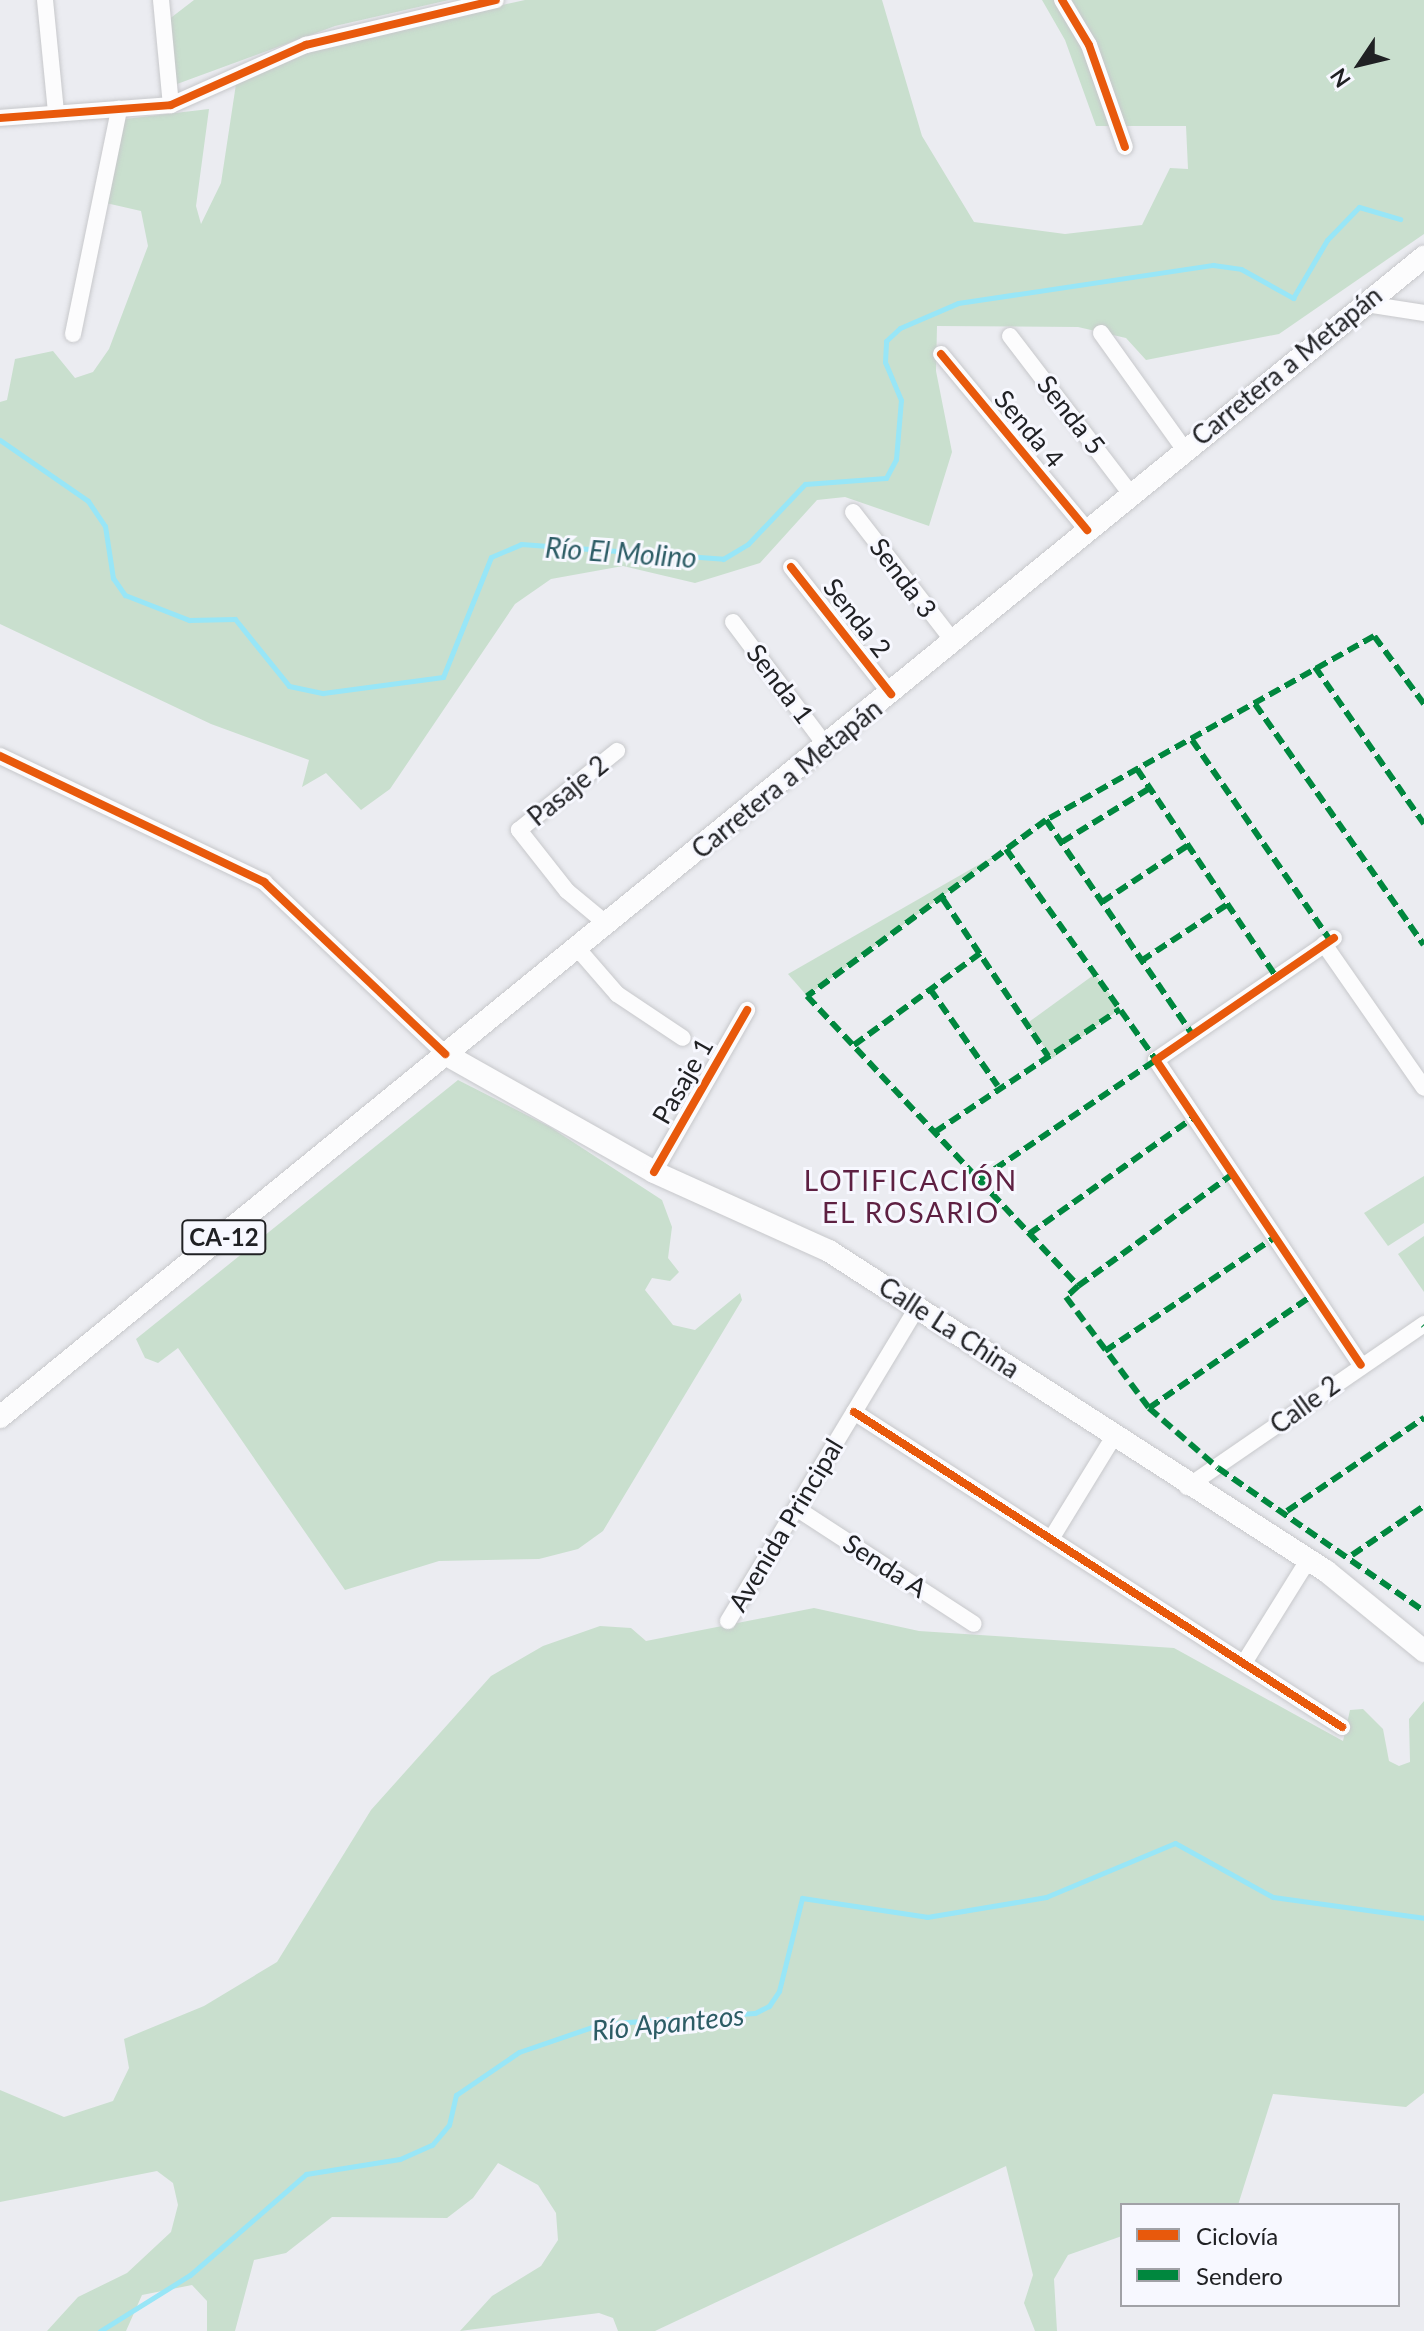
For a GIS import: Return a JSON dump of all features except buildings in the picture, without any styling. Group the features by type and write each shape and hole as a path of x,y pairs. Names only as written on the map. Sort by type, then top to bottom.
{"main road":[{"name":"Carretera a Metapán","path":"445,1054 827,747 1184,449 1424,257"},
{"name":"Calle La China","path":"445,1054 654,1172 829,1251 918,1306 1187,1487 1308,1560 1424,1651"},
{"name":"CA-12","path":"0,1417 445,1054"}],"street":[{"path":"45,0 56,113"},
{"path":"161,0 171,105"},
{"path":"0,118 171,105 306,45 496,0"},
{"path":"1062,0 1095,58 1125,147"},
{"path":"73,334 119,109"},
{"path":"1366,304 1424,313"},
{"path":"1101,333 1184,449"},
{"name":"Senda 5","path":"1010,336 1131,494"},
{"name":"Senda 4","path":"941,354 1087,530"},
{"name":"Senda 3","path":"853,512 954,642"},
{"name":"Senda 2","path":"791,567 891,694"},
{"name":"Senda 1","path":"733,622 827,747"},
{"name":"Pasaje 2","path":"608,925 567,891 519,830 617,751"},
{"path":"0,756 264,882 445,1054"},
{"path":"1361,1365 1156,1060 1329,941 1424,1088"},
{"path":"578,949 617,994 683,1038"},
{"name":"Pasaje 1","path":"654,1172 747,1010"},
{"name":"Avenida Principal","path":"728,1621 918,1306"},
{"name":"Calle 2","path":"1187,1487 1424,1324"},
{"path":"854,1412 1342,1727"},
{"path":"1051,1539 1114,1436"},
{"name":"Senda A","path":"796,1508 974,1624"},
{"path":"1244,1663 1308,1560"}],"green space":[{"path":"194,0 449,0 335,26 177,84 168,20"},
{"path":"525,0 882,0 922,136 974,222 1065,234 1142,225 1170,168 1188,169 1186,126 1096,126 1065,40 1042,0 1424,0 1424,234 1279,334 1146,360 1126,338 1078,327 937,326 936,371 952,452 929,526 845,497 817,500 760,563 695,583 623,566 551,579 515,604 390,789 361,810 326,773 302,787 309,760 211,724 0,624 0,402 7,400 15,359 53,351 75,378 93,372 109,349 148,246 141,211 106,203 125,119 209,109 196,206 201,224 221,183 236,84 246,74 329,44"},
{"path":"1006,849 807,996 788,974"},
{"path":"1095,974 1120,1009 1052,1058 1027,1023"},
{"path":"458,1080 550,1127 662,1200 672,1227 668,1258 679,1272 670,1281 652,1278 645,1290 673,1325 695,1330 740,1293 742,1300 603,1531 578,1549 539,1559 439,1561 345,1590 178,1348 158,1363 145,1358 136,1339"},
{"path":"1424,1176 1424,1223 1388,1246 1364,1213"},
{"path":"1424,1236 1424,1292 1398,1254"},
{"path":"814,1608 919,1631 1174,1648 1343,1741 1350,1710 1363,1709 1383,1729 1389,1761 1399,1766 1410,1762 1409,1719 1424,1701 1424,2093 1406,2107 1273,2094 1239,2203 1120,2203 1120,2237 1068,2255 1054,2279 1057,2331 1035,2331 1024,2303 1033,2275 1006,2166 655,2331 618,2331 613,2318 599,2313 460,2331 492,2296 541,2266 558,2240 556,2213 538,2185 498,2163 473,2198 447,2218 332,2217 286,2253 254,2260 235,2331 207,2331 207,2301 192,2285 142,2295 126,2331 47,2331 78,2297 127,2273 171,2232 178,2205 173,2183 157,2171 0,2202 0,2090 64,2117 113,2101 129,2068 124,2039 204,2006 277,1962 371,1810 491,1676 543,1646 600,1626 631,1628 646,1641"}],"waterway":[{"name":"Río El Molino","path":"0,440 88,501 105,526 113,578 125,595 189,620 235,619 289,686 323,693 443,677 491,557 521,544 723,559 748,544 805,484 886,478 896,459 901,400 885,362 886,341 900,328 958,303 1213,265 1241,269 1293,298 1327,240 1359,207 1400,219"},
{"name":"Río Apanteos","path":"100,2331 190,2275 306,2174 400,2159 432,2145 449,2125 456,2095 519,2052 601,2024 755,2013 769,2006 779,1991 802,1898 927,1917 1046,1897 1175,1843 1273,1897 1424,1918"}],"marked path":[{"path":"1424,704 1374,636 1046,820 807,996 1078,1286 1066,1297 1149,1408 1218,1468 1424,1611"},
{"path":"1315,667 1424,824"},
{"path":"1255,704 1424,945"},
{"path":"1192,740 1330,940"},
{"path":"1137,769 1277,978"},
{"path":"1062,842 1150,788"},
{"path":"1046,820 1194,1037"},
{"path":"1102,902 1190,844"},
{"path":"1006,849 1156,1060"},
{"path":"943,899 1048,1056"},
{"path":"1141,961 1228,904"},
{"path":"854,1045 982,952"},
{"path":"930,989 998,1086"},
{"path":"935,1132 1120,1009"},
{"path":"980,1179 1162,1056"},
{"path":"1029,1234 1194,1117"},
{"path":"1078,1286 1233,1174"},
{"path":"1105,1351 1275,1237"},
{"path":"1149,1408 1313,1295"},
{"path":"1287,1511 1424,1418"},
{"path":"1352,1555 1424,1506"}],"cycle path":[{"path":"0,118 171,105 306,45 496,0"},
{"path":"1062,0 1089,45 1125,147"},
{"path":"941,354 1087,530"},
{"path":"791,567 891,694"},
{"path":"0,756 264,882 445,1054"},
{"path":"1334,938 1156,1060 1361,1365"},
{"path":"654,1172 747,1010"},
{"path":"854,1412 1342,1727"}],"district":[{"name":"LOTIFICACIÓN EL ROSARIO","path":"911,1196"}]}
